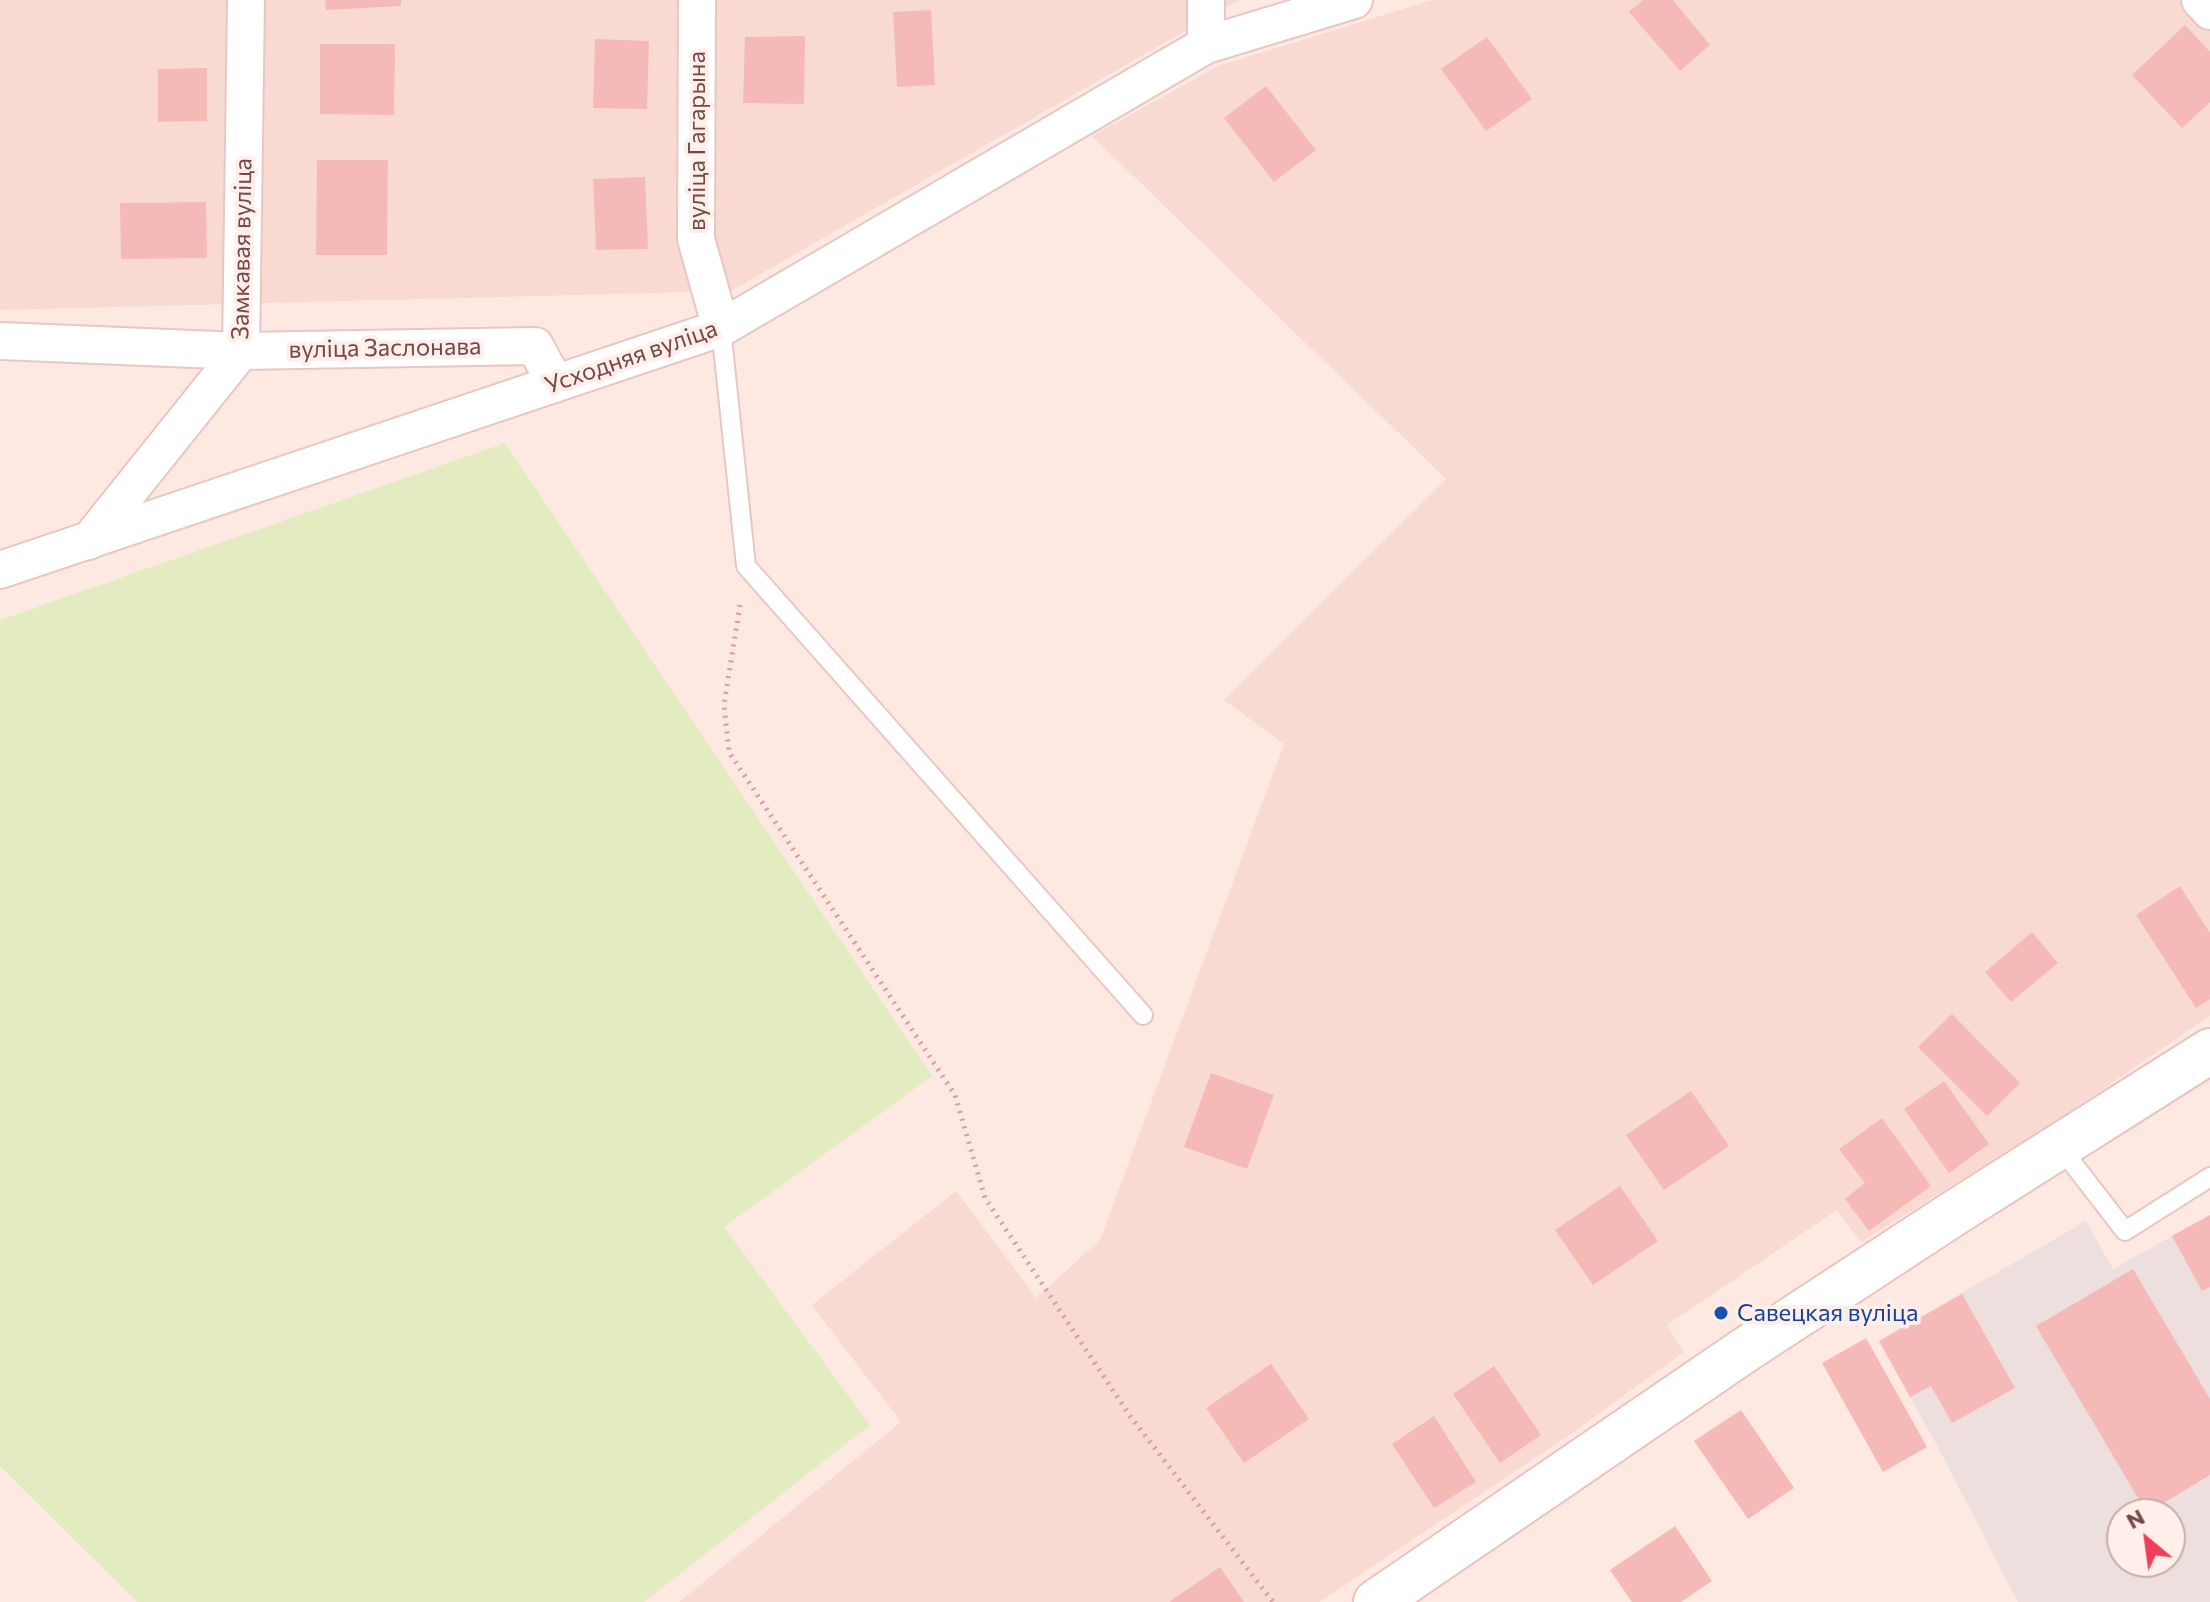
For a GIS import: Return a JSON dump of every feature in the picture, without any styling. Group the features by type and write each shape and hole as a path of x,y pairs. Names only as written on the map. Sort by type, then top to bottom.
{"street":[{"name":"Замкавая вуліца","path":"89,541 241,351 246,0"},
{"name":"вуліца Гагарына","path":"697,0 696,239 721,328"},
{"path":"1206,0 1206,45"},
{"name":"Усходняя вуліца","path":"0,570 721,328 1206,45 1354,0"},
{"path":"2200,0 2210,11"},
{"name":"вуліца Заслонава","path":"0,341 241,351 535,346 555,383"},
{"path":"1376,1602 1745,1350 2210,1051"}],"lane":[{"path":"721,328 746,566 1143,1015"},
{"path":"2060,1147 2125,1231 2210,1177"}],"path":[{"path":"746,566 724,705 729,752 955,1095 985,1198 1130,1416 1273,1602"}],"shaded area":[{"path":"0,0 1239,0 731,291 0,310"},
{"path":"1432,0 2210,0 2210,1016 2059,1119 1861,1242 1837,1210 1667,1325 1684,1352 1568,1436 1319,1602 679,1602 901,1422 812,1305 956,1191 1036,1298 1100,1240 1284,744 1224,700 1446,479 1092,136 1218,66"},
{"path":"2210,1215 2210,1602 2018,1602 1879,1341 2086,1221 2113,1269"}],"green space":[{"path":"505,443 932,1076 724,1227 870,1425 644,1602 137,1602 0,1466 0,620"}],"building":[{"path":"325,0 401,0 401,6 326,10"},
{"path":"1643,0 1673,0 1710,45 1680,71 1629,12"},
{"path":"931,10 935,85 897,87 893,12"},
{"path":"2185,25 2210,52 2210,102 2182,128 2132,75"},
{"path":"805,36 804,104 743,103 745,37"},
{"path":"1487,37 1532,99 1486,131 1441,69"},
{"path":"595,39 649,41 647,109 593,108"},
{"path":"320,44 395,44 394,115 320,114"},
{"path":"207,68 207,121 158,122 158,69"},
{"path":"1266,86 1316,150 1274,182 1224,118"},
{"path":"317,160 388,160 387,255 316,255"},
{"path":"645,177 648,249 596,250 593,179"},
{"path":"206,202 207,258 121,259 120,203"},
{"path":"2180,886 2210,933 2210,999 2196,1008 2136,915"},
{"path":"2032,932 2058,963 2011,1002 1985,972"},
{"path":"1952,1014 2020,1083 1987,1116 1918,1047"},
{"path":"1211,1073 1274,1095 1247,1169 1184,1147"},
{"path":"1944,1081 1989,1144 1949,1173 1904,1109"},
{"path":"1691,1091 1729,1146 1664,1190 1626,1135"},
{"path":"1882,1118 1931,1186 1869,1231 1845,1199 1865,1183 1839,1149"},
{"path":"1620,1186 1658,1241 1593,1285 1555,1230"},
{"path":"2210,1215 2210,1287 2202,1291 2172,1236"},
{"path":"2133,1269 2210,1399 2210,1475 2172,1498 2138,1498 2036,1326"},
{"path":"1962,1294 2015,1388 1952,1423 1931,1386 1910,1397 1879,1341"},
{"path":"1866,1338 1927,1447 1883,1472 1822,1363"},
{"path":"1271,1364 1309,1419 1244,1463 1206,1408"},
{"path":"1494,1366 1541,1435 1500,1463 1453,1394"},
{"path":"1741,1410 1794,1488 1748,1519 1694,1441"},
{"path":"1434,1416 1476,1482 1434,1508 1392,1444"},
{"path":"1675,1526 1712,1581 1681,1602 1632,1602 1610,1570"},
{"path":"1220,1567 1244,1602 1169,1602"}],"place":[{"name":"Савецкая вуліца","path":"1721,1313"}]}
